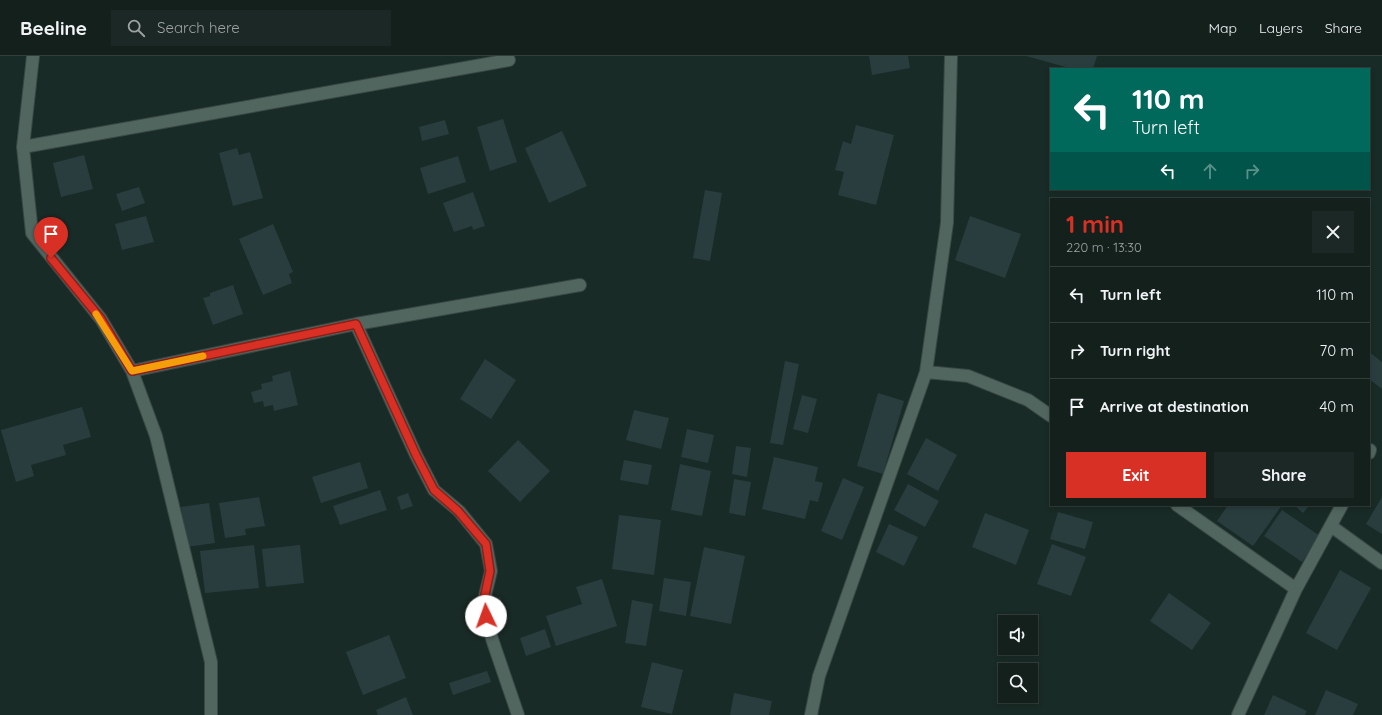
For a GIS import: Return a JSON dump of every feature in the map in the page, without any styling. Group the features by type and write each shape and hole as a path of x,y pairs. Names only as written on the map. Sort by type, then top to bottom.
{"street":[{"path":"33,56 23,147 32,233 101,319 132,371 156,436 211,662 211,715"},
{"path":"811,715 819,676 926,372 947,223 951,56"},
{"path":"23,147 351,87 509,60"},
{"path":"132,371 356,324 580,285"},
{"path":"356,324 416,455 434,490 458,511 486,544 490,571 483,604 492,639 518,715"},
{"path":"926,372 968,376 1028,400 1050,415"},
{"path":"1178,506 1296,589"},
{"path":"1238,715 1296,589 1341,506"},
{"path":"1331,526 1382,563"}],"building":[{"path":"869,56 908,56 910,68 872,75"},
{"path":"1026,56 1097,56 1093,68 1069,68"},
{"path":"503,119 517,162 490,171 477,127"},
{"path":"445,120 449,134 422,141 419,127"},
{"path":"856,125 894,135 876,205 838,195 844,172 835,170 843,141 851,144"},
{"path":"562,131 587,186 549,203 525,148"},
{"path":"237,148 239,155 250,152 263,198 233,206 219,153"},
{"path":"84,155 93,189 61,197 53,163"},
{"path":"458,156 466,182 428,194 420,168"},
{"path":"139,187 145,203 122,211 116,194"},
{"path":"705,190 722,193 710,261 693,258"},
{"path":"473,192 485,226 473,230 472,226 454,232 443,203"},
{"path":"146,216 154,242 122,250 115,224"},
{"path":"970,216 1021,234 1005,278 955,260"},
{"path":"273,224 293,272 289,274 292,283 263,295 239,239"},
{"path":"233,285 243,314 213,325 203,298 210,296 210,293"},
{"path":"1370,353 1382,362 1382,389 1370,380"},
{"path":"485,359 516,380 491,419 460,399"},
{"path":"785,361 799,364 783,445 770,443"},
{"path":"290,371 298,405 274,411 273,405 264,407 263,401 254,403 251,392 262,389 261,384 273,381 272,376"},
{"path":"878,393 904,401 883,474 857,466"},
{"path":"802,395 817,399 808,433 793,429"},
{"path":"82,407 91,437 63,445 66,455 31,465 34,476 16,482 1,430"},
{"path":"634,410 669,418 661,449 626,440"},
{"path":"687,429 714,435 708,463 681,457"},
{"path":"926,438 957,455 938,491 907,474"},
{"path":"518,440 550,471 520,502 488,471"},
{"path":"736,446 751,448 747,477 732,474"},
{"path":"774,457 818,467 815,481 823,483 818,502 810,500 805,519 762,509"},
{"path":"624,460 652,465 648,485 620,480"},
{"path":"360,462 368,488 321,503 312,477"},
{"path":"680,464 711,471 702,516 671,510"},
{"path":"843,478 864,487 842,540 821,531"},
{"path":"734,479 751,482 745,516 729,513"},
{"path":"908,484 939,501 925,527 894,510"},
{"path":"380,490 387,510 340,525 333,506"},
{"path":"408,493 413,506 401,510 397,497"},
{"path":"259,497 265,526 245,529 246,535 225,538 219,503"},
{"path":"1382,497 1382,534 1366,524"},
{"path":"209,503 215,543 187,547 181,507"},
{"path":"1227,506 1281,506 1253,546 1217,521"},
{"path":"1295,506 1309,506 1303,513"},
{"path":"1282,510 1320,536 1302,562 1264,536"},
{"path":"1058,512 1093,522 1085,549 1050,539"},
{"path":"985,513 1029,530 1016,565 972,547"},
{"path":"619,515 661,520 654,575 612,569"},
{"path":"889,524 918,537 904,566 876,552"},
{"path":"1052,544 1086,557 1071,596 1037,584"},
{"path":"254,545 259,588 205,593 200,551"},
{"path":"300,545 304,583 266,587 262,549"},
{"path":"704,547 745,556 731,624 690,616"},
{"path":"1340,570 1371,588 1337,650 1306,633"},
{"path":"664,578 691,582 686,616 659,611"},
{"path":"602,579 617,626 556,646 546,616 582,604 576,587"},
{"path":"1169,593 1211,623 1192,650 1150,621"},
{"path":"500,597 504,612 492,616 487,601"},
{"path":"632,600 653,604 646,646 625,643"},
{"path":"545,629 551,647 526,656 520,638"},
{"path":"389,635 406,678 363,695 346,652"},
{"path":"652,662 683,670 672,714 641,707"},
{"path":"487,671 491,682 453,695 449,683"},
{"path":"1326,690 1358,704 1353,715 1315,715"},
{"path":"734,693 772,701 769,715 730,715"},
{"path":"1273,695 1307,711 1305,715 1264,715"},
{"path":"406,697 413,715 378,715 376,710"}],"slow traffic":[{"path":"96,314 101,319 132,371 203,356"}],"route":[{"path":"51,258 101,319 132,371 356,324 416,455 434,490 458,511 486,544 490,571 483,604 486,616"}]}
